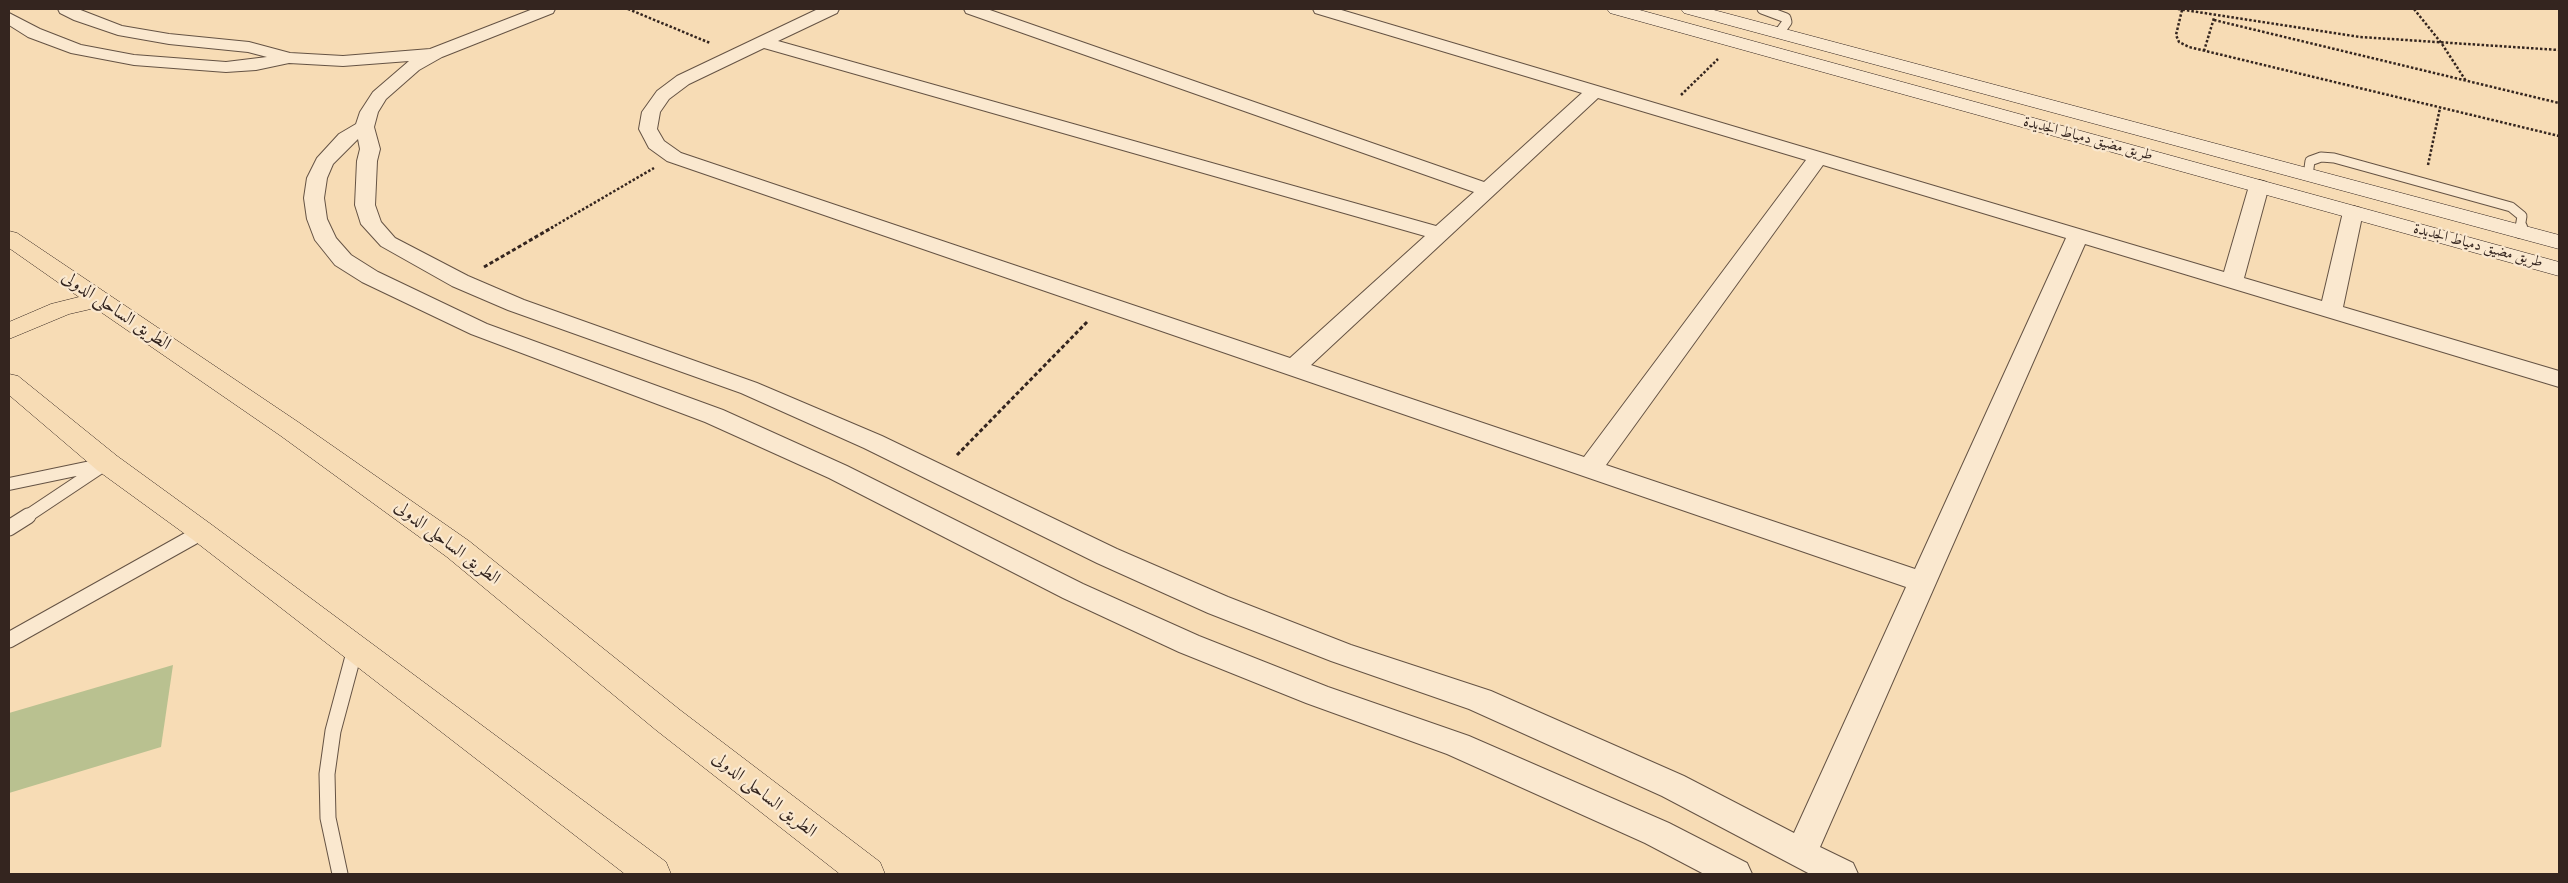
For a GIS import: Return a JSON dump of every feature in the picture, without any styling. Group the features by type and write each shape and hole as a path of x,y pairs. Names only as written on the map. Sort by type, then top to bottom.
{"highway":[{"name":"الطريق الساحلى الدولى","path":"9,238 291,430 458,549 676,726 867,874"},
{"path":"9,318 48,299 68,279"},
{"path":"9,330 60,309 99,300"},
{"path":"9,382 107,463 202,532 653,874"}],"street":[{"path":"66,9 118,30 169,39 249,47 288,58 353,60 436,53"},
{"path":"547,9 436,53 413,66 379,96 369,112 365,127 370,149 367,161 365,205 371,224 388,242 460,281 516,305 749,388 939,473 1106,556 1218,605 1341,653 1489,704 1673,786 1841,874"},
{"path":"831,9 683,80 663,95 651,112 648,129 656,144 674,157 1922,582"},
{"path":"972,9 1488,190"},
{"path":"1320,9 2559,379"},
{"name":"طريق مضيق دمياط الجديدة","path":"1616,9 2559,268"},
{"name":"طريق مضيق دمياط الجديدة","path":"1690,9 2559,242"},
{"path":"9,18 34,33 77,49 134,60 226,67 256,65 288,58"},
{"path":"762,42 1440,234"},
{"path":"1294,368 1595,91"},
{"path":"365,127 346,138 324,162 317,178 314,198 317,219 326,240 343,260 370,277 479,329 714,416 838,472 1073,591 1189,644 1317,695 1458,745 1657,833 1735,874"},
{"path":"1589,469 1818,158"},
{"path":"2232,281 2259,186"},
{"path":"2331,311 2354,212"},
{"path":"1801,853 2078,235"}],"lane":[{"path":"1762,9 1786,18 1787,22 1779,33"},
{"path":"2308,175 2310,161 2328,157 2425,183 2517,210 2522,216 2520,232"},
{"path":"9,484 107,463"},
{"path":"9,528 107,463"},
{"path":"10,637 202,532"},
{"path":"340,874 328,818 327,774 333,731 354,649"}],"path":[{"path":"628,9 736,54"},
{"path":"2178,9 2330,33 2442,44 2559,50"},
{"path":"2414,9 2442,44 2466,82"},
{"path":"2182,10 2176,38 2183,44 2204,51 2559,136"},
{"path":"2204,51 2215,16"},
{"path":"2214,20 2559,103"},
{"path":"1665,112 1735,42"},
{"path":"2425,183 2440,108"},
{"path":"460,281 674,157"},
{"path":"939,473 1105,304"}],"green space":[{"path":"173,665 161,747 9,793 9,713"}]}
